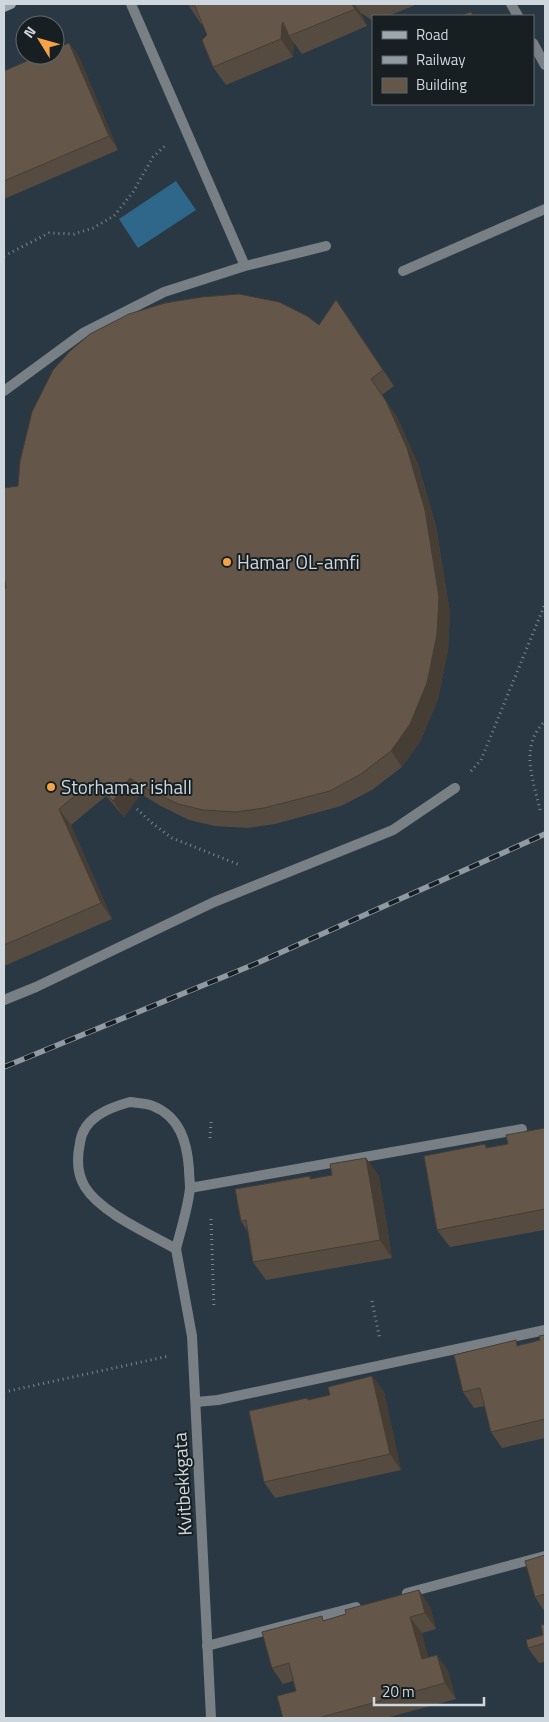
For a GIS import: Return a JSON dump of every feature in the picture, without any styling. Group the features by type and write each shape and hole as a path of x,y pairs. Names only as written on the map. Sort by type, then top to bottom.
{"main road":[{"path":"4,7 11,4"}],"street":[{"path":"131,4 246,266"},
{"path":"511,4 517,15"},
{"path":"534,45 545,65"},
{"path":"403,271 545,209"},
{"path":"4,391 83,333 164,292 246,266 326,246"},
{"path":"4,1000 44,983 214,902 393,830 455,788"},
{"path":"130,1102 151,1105 172,1119 181,1130 188,1154 190,1188 176,1249 114,1214 100,1204 84,1187 77,1161 80,1137 86,1127 105,1110 130,1102"},
{"path":"190,1188 522,1128"},
{"name":"Kvitbekkgata","path":"176,1249 192,1336 211,1718"},
{"path":"196,1402 218,1400 545,1330"},
{"path":"401,1595 545,1556"},
{"path":"208,1646 363,1605"}],"path":[{"path":"4,256 50,232 74,234 93,228 114,216 133,192 153,157 184,127"},
{"path":"455,788 481,760 545,604"},
{"path":"540,810 529,758 531,743 537,729 545,721"},
{"path":"137,809 152,824 172,838 272,878"},
{"path":"372,1301 385,1364"},
{"path":"4,1392 193,1351"}],"shaded area":[{"path":"176,181 196,210 138,248 119,219"}],"building":[{"path":"189,4 352,4 355,9 289,36 283,22 281,39 213,67 202,40 207,35 195,6 189,6"},
{"path":"69,43 109,136 4,181 4,71 18,65 65,65 65,45"},
{"name":"Hamar OL-amfi","path":"239,294 279,302 307,316 319,325 336,300 383,370 371,379 386,401 407,448 425,510 439,597 437,634 427,683 410,724 391,751 361,774 330,791 264,808 235,812 203,810 178,804 147,789 130,778 113,801 94,780 59,809 101,903 4,945 4,589 6,588 4,576 4,488 18,486 20,461 32,412 53,370 71,350 90,334 129,314 165,303"},
{"path":"545,1128 545,1209 437,1230 424,1156 485,1144 486,1148 508,1144 506,1135"},
{"path":"366,1158 380,1240 253,1262 246,1220 241,1221 235,1189 310,1176 310,1179 332,1175 330,1164"},
{"path":"545,1335 545,1419 491,1432 480,1388 463,1392 454,1355 516,1340 517,1346 540,1340 539,1336"},
{"path":"372,1376 390,1454 264,1482 249,1411 307,1398 308,1400 330,1395 328,1387"},
{"path":"545,1555 545,1594 535,1597 525,1561"},
{"path":"419,1590 425,1613 410,1617 422,1659 437,1655 445,1683 318,1718 283,1718 277,1696 296,1691 289,1663 272,1668 262,1632 322,1616 323,1621 346,1614 345,1610"},
{"path":"545,1624 545,1643 528,1648 526,1640 543,1635 541,1625"}],"railway":[{"path":"4,1067 255,964 545,834"}],"place":[{"name":"Hamar OL-amfi","path":"227,562"},
{"name":"Storhamar ishall","path":"51,787"}]}
